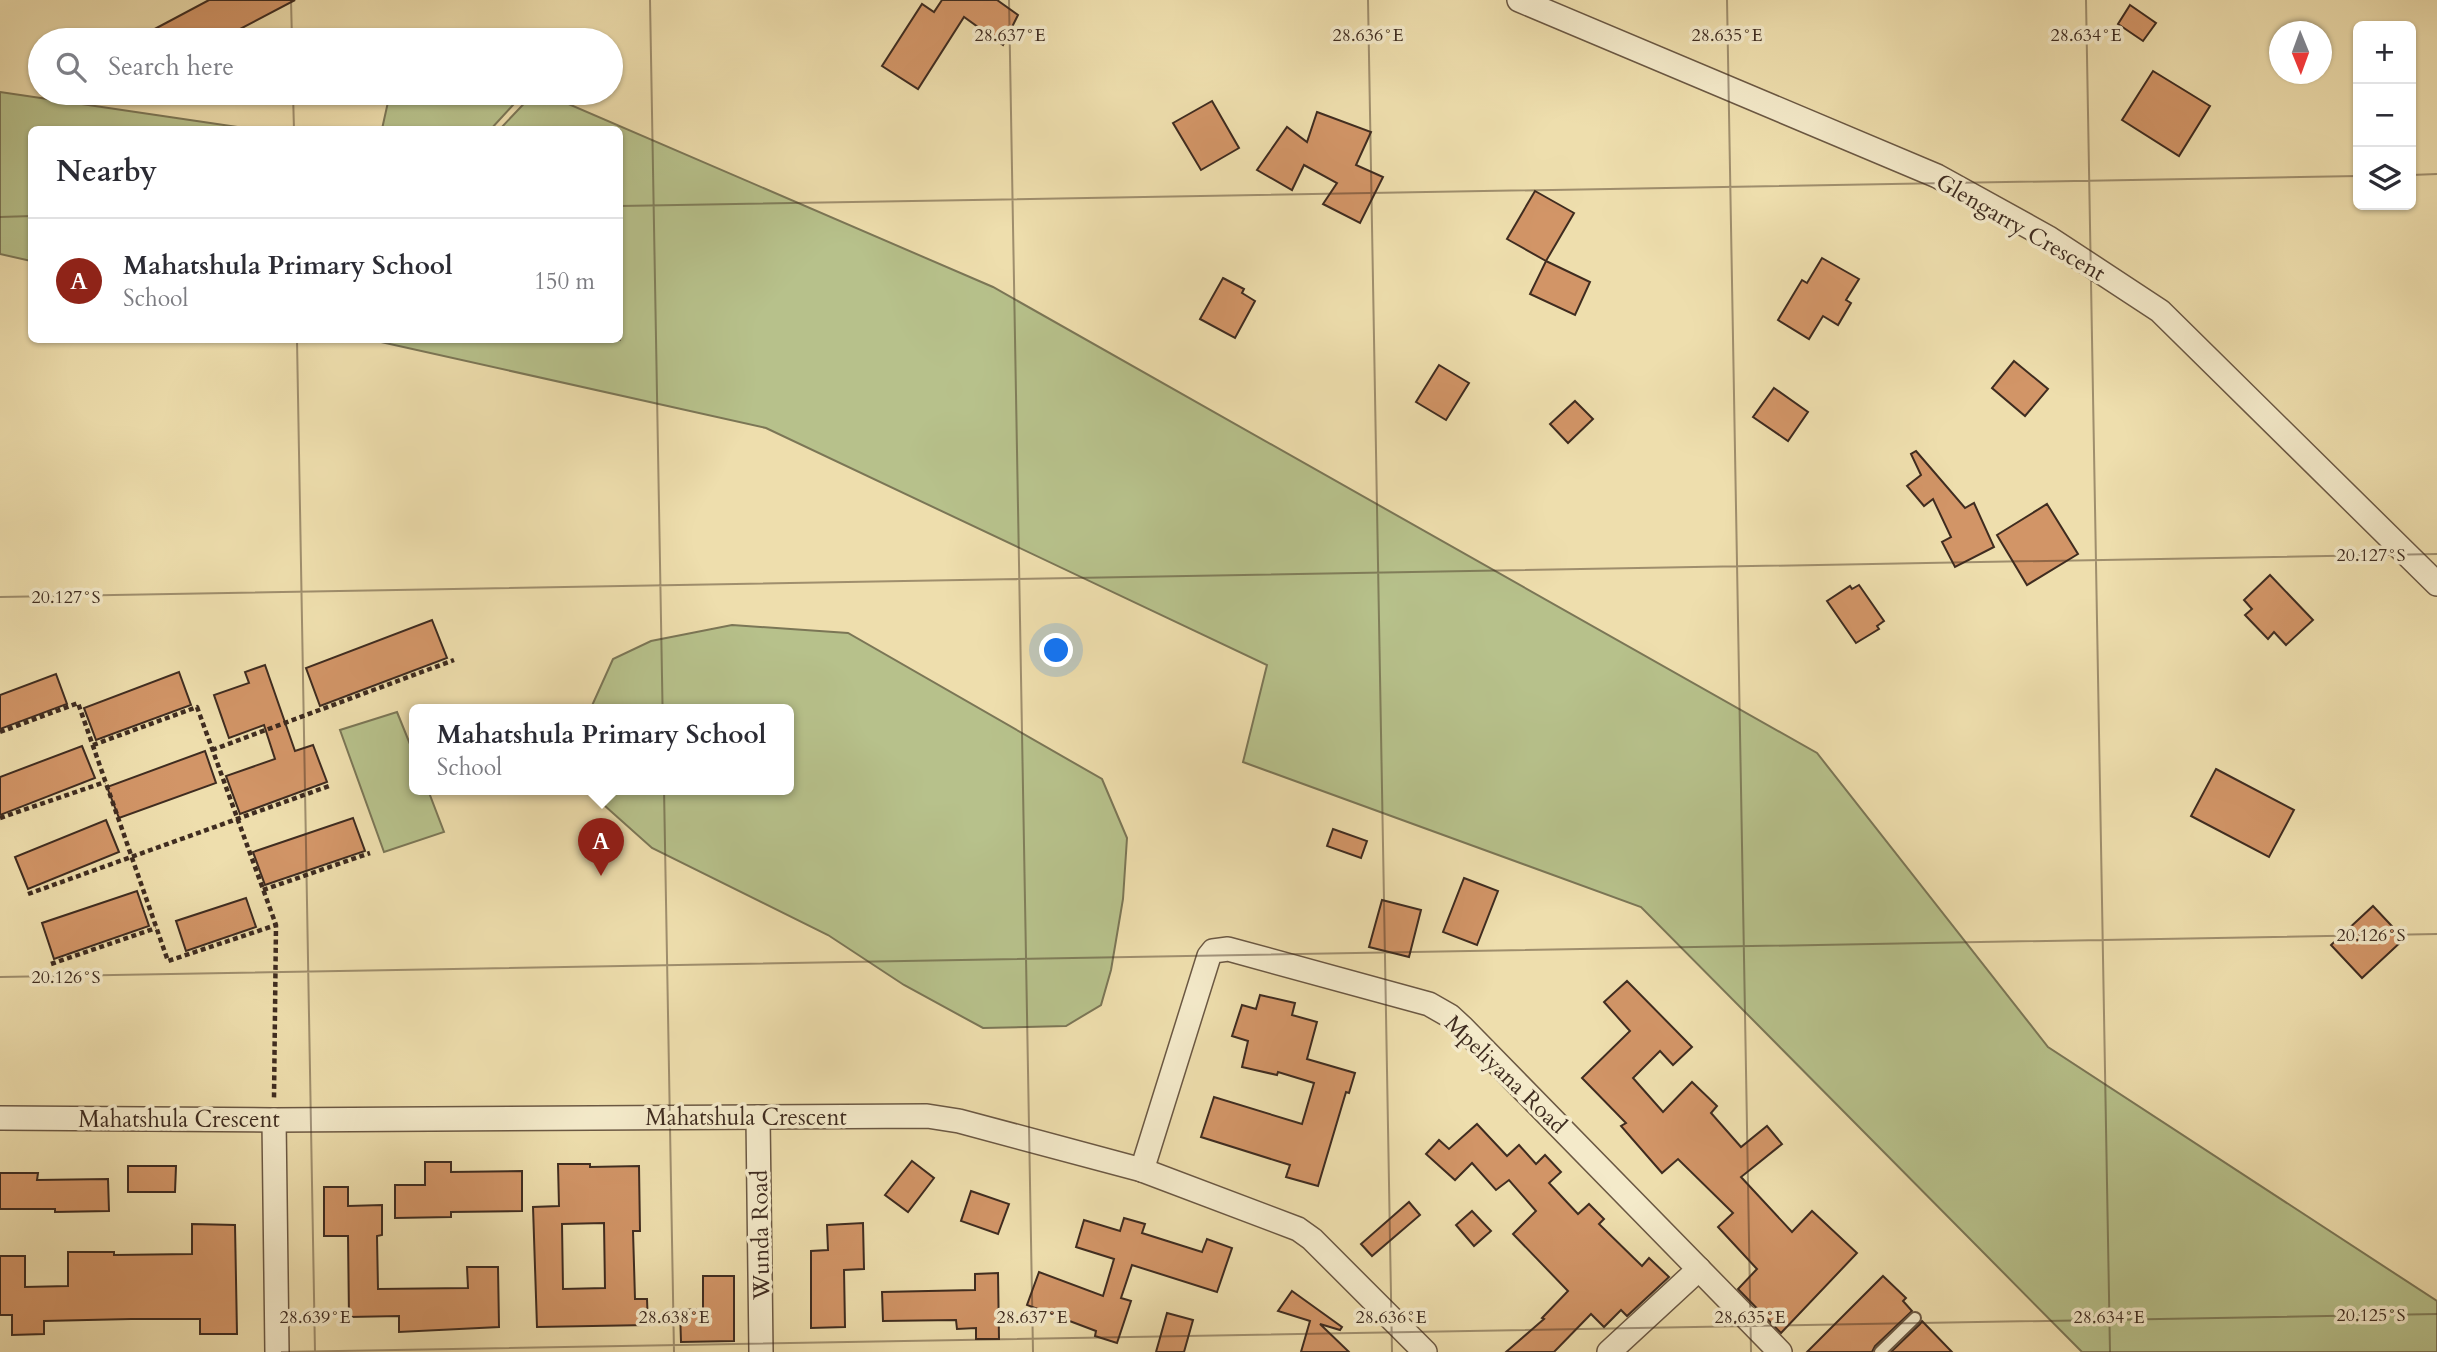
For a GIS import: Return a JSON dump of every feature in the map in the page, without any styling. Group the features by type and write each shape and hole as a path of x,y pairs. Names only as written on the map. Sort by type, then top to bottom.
{"street":[{"name":"Glengarry Crescent","path":"1519,0 1937,176 2049,238 2160,311 2437,584"},
{"name":"Mpeliyana Road","path":"1142,1170 1209,956 1217,950 1228,949 1429,1004 1450,1016 1780,1352"},
{"name":"Wunda Road","path":"758,1117 761,1352"},
{"name":"Mahatshula Crescent","path":"0,1118 943,1118 1142,1170 1298,1228 1312,1239 1420,1351"},
{"path":"274,1119 277,1352"},
{"path":"1609,1352 1699,1269"}],"lane":[{"path":"1880,1352 1915,1318"}],"path":[{"path":"212,750 454,660"},
{"path":"0,732 78,703 168,961 276,925"},
{"path":"93,745 197,707 276,925 274,1119"},
{"path":"0,818 105,782"},
{"path":"28,894 329,786"},
{"path":"263,890 370,853"},
{"path":"51,964 156,928"}],"green space":[{"path":"0,92 28,96 28,105 88,105 231,126 28,126 28,260 0,254"},
{"path":"387,105 513,105 494,126 383,126"},
{"path":"523,105 571,105 620,126 503,126"},
{"path":"623,127 993,287 1817,753 2048,1047 2437,1301 2437,1352 2082,1352 1641,907 1243,762 1267,665 766,428 385,343 623,343"},
{"path":"732,625 848,633 1102,779 1127,838 1123,899 1111,970 1101,1005 1066,1026 983,1028 904,985 828,935 652,848 605,806 603,795 794,795 794,704 593,704 613,659 651,641"},
{"path":"397,712 409,742 409,795 430,795 444,832 384,852 340,730"}],"building":[{"path":"209,0 295,0 242,28 156,28"},
{"path":"942,0 997,0 1018,15 1003,45 964,17 918,89 882,66 922,4 934,12"},
{"path":"2130,5 2156,23 2143,41 2118,24"},
{"path":"2153,71 2210,106 2179,156 2122,120"},
{"path":"1212,101 1239,148 1201,170 1173,123"},
{"path":"1317,112 1371,132 1356,165 1383,177 1360,223 1323,204 1337,183 1304,165 1292,190 1257,170 1287,127 1307,142"},
{"path":"1535,191 1574,213 1546,261 1507,239"},
{"path":"1822,258 1859,279 1846,300 1851,303 1838,325 1823,316 1809,339 1778,320 1802,280 1807,283"},
{"path":"1546,261 1590,282 1575,315 1530,294"},
{"path":"1223,278 1244,289 1242,293 1255,301 1235,338 1200,319"},
{"path":"2014,361 2048,389 2025,416 1992,388"},
{"path":"1439,365 1469,383 1446,420 1416,402"},
{"path":"1774,388 1808,412 1788,441 1753,417"},
{"path":"1575,401 1593,419 1568,443 1550,424"},
{"path":"1916,451 1965,508 1974,503 1994,547 1955,567 1942,542 1951,537 1933,499 1924,506 1907,486 1921,475 1911,454"},
{"path":"2047,504 2078,554 2027,585 1997,535"},
{"path":"2270,575 2313,620 2286,645 2274,632 2268,639 2245,615 2252,609 2244,600"},
{"path":"1859,585 1884,621 1877,626 1879,629 1856,643 1827,601 1850,586 1852,589"},
{"path":"432,620 447,658 320,706 306,668"},
{"path":"265,665 295,751 313,745 327,782 240,814 226,776 275,759 264,725 229,738 214,695 249,683 245,672"},
{"path":"179,672 191,705 96,740 84,708"},
{"path":"56,674 67,704 0,729 0,695"},
{"path":"82,746 95,778 0,815 0,777"},
{"path":"205,751 216,783 119,818 107,787"},
{"path":"2216,769 2294,810 2269,857 2191,816"},
{"path":"353,818 365,851 265,885 253,852"},
{"path":"106,820 119,852 28,889 15,857"},
{"path":"1333,829 1367,841 1361,858 1327,846"},
{"path":"1464,878 1498,891 1477,945 1443,932"},
{"path":"137,891 149,926 54,959 42,923"},
{"path":"246,898 256,927 186,951 176,921"},
{"path":"1382,900 1421,910 1409,957 1369,947"},
{"path":"2373,906 2404,939 2362,978 2331,945"},
{"path":"1627,981 1692,1047 1673,1065 1660,1051 1633,1078 1663,1112 1692,1082 1717,1106 1711,1113 1741,1147 1767,1126 1782,1144 1741,1177 1792,1232 1812,1211 1857,1253 1781,1333 1738,1289 1757,1269 1718,1227 1733,1213 1678,1159 1662,1173 1621,1126 1626,1123 1582,1078 1630,1031 1604,1002"},
{"path":"1260,995 1295,1003 1292,1015 1317,1022 1307,1059 1355,1073 1349,1093 1346,1092 1318,1186 1286,1177 1290,1165 1201,1137 1214,1097 1302,1124 1314,1083 1278,1072 1277,1075 1242,1067 1248,1041 1232,1036 1242,1005 1256,1009"},
{"path":"1477,1124 1507,1156 1519,1145 1536,1164 1545,1155 1561,1172 1549,1183 1578,1214 1589,1204 1604,1219 1599,1224 1642,1266 1649,1258 1669,1277 1627,1316 1621,1310 1604,1327 1591,1314 1554,1352 1506,1352 1544,1319 1542,1318 1568,1291 1513,1234 1536,1211 1509,1180 1496,1190 1472,1163 1455,1180 1426,1154 1439,1140 1449,1149"},
{"path":"912,1161 934,1178 908,1212 885,1195"},
{"path":"425,1162 451,1162 451,1172 522,1171 522,1211 451,1212 451,1217 395,1218 395,1185 425,1185"},
{"path":"558,1164 590,1164 590,1167 639,1166 640,1231 633,1231 635,1299 647,1299 648,1325 537,1327 533,1207 559,1206","holes":["604,1223 605,1288 563,1289 562,1224"]},
{"path":"128,1166 176,1166 175,1192 128,1192"},
{"path":"0,1173 38,1173 37,1180 108,1179 109,1211 0,1209"},
{"path":"324,1187 348,1187 348,1206 382,1205 382,1235 377,1236 378,1289 468,1288 467,1267 498,1267 499,1327 399,1332 399,1316 349,1317 348,1236 324,1236"},
{"path":"971,1191 1009,1204 998,1234 961,1221"},
{"path":"1409,1202 1420,1215 1372,1256 1361,1244"},
{"path":"1472,1211 1491,1231 1474,1246 1456,1225"},
{"path":"1124,1218 1145,1224 1142,1233 1202,1252 1207,1239 1232,1248 1217,1292 1132,1265 1121,1298 1131,1301 1117,1343 1095,1336 1096,1331 1027,1305 1039,1272 1103,1296 1114,1259 1076,1247 1084,1220 1120,1231"},
{"path":"863,1223 864,1269 844,1270 845,1327 811,1328 811,1251 828,1250 827,1225"},
{"path":"192,1224 235,1225 237,1334 200,1334 200,1319 131,1319 44,1321 44,1334 12,1335 12,1315 0,1315 0,1256 25,1256 25,1287 68,1286 68,1252 114,1252 114,1255 192,1254"},
{"path":"998,1273 999,1339 976,1339 976,1328 957,1329 956,1320 883,1321 882,1292 975,1290 975,1274"},
{"path":"703,1276 734,1276 734,1341 681,1342 680,1310 703,1309"},
{"path":"1883,1276 1906,1298 1903,1301 1912,1311 1872,1352 1807,1352"},
{"path":"1292,1291 1342,1327 1340,1330 1320,1324 1349,1352 1301,1352 1310,1321 1278,1311"},
{"path":"1167,1313 1193,1320 1184,1352 1156,1352"},
{"path":"1922,1321 1952,1352 1891,1352 1920,1324"}],"place":[{"name":"Mahatshula Primary School","path":"601,876"}]}
